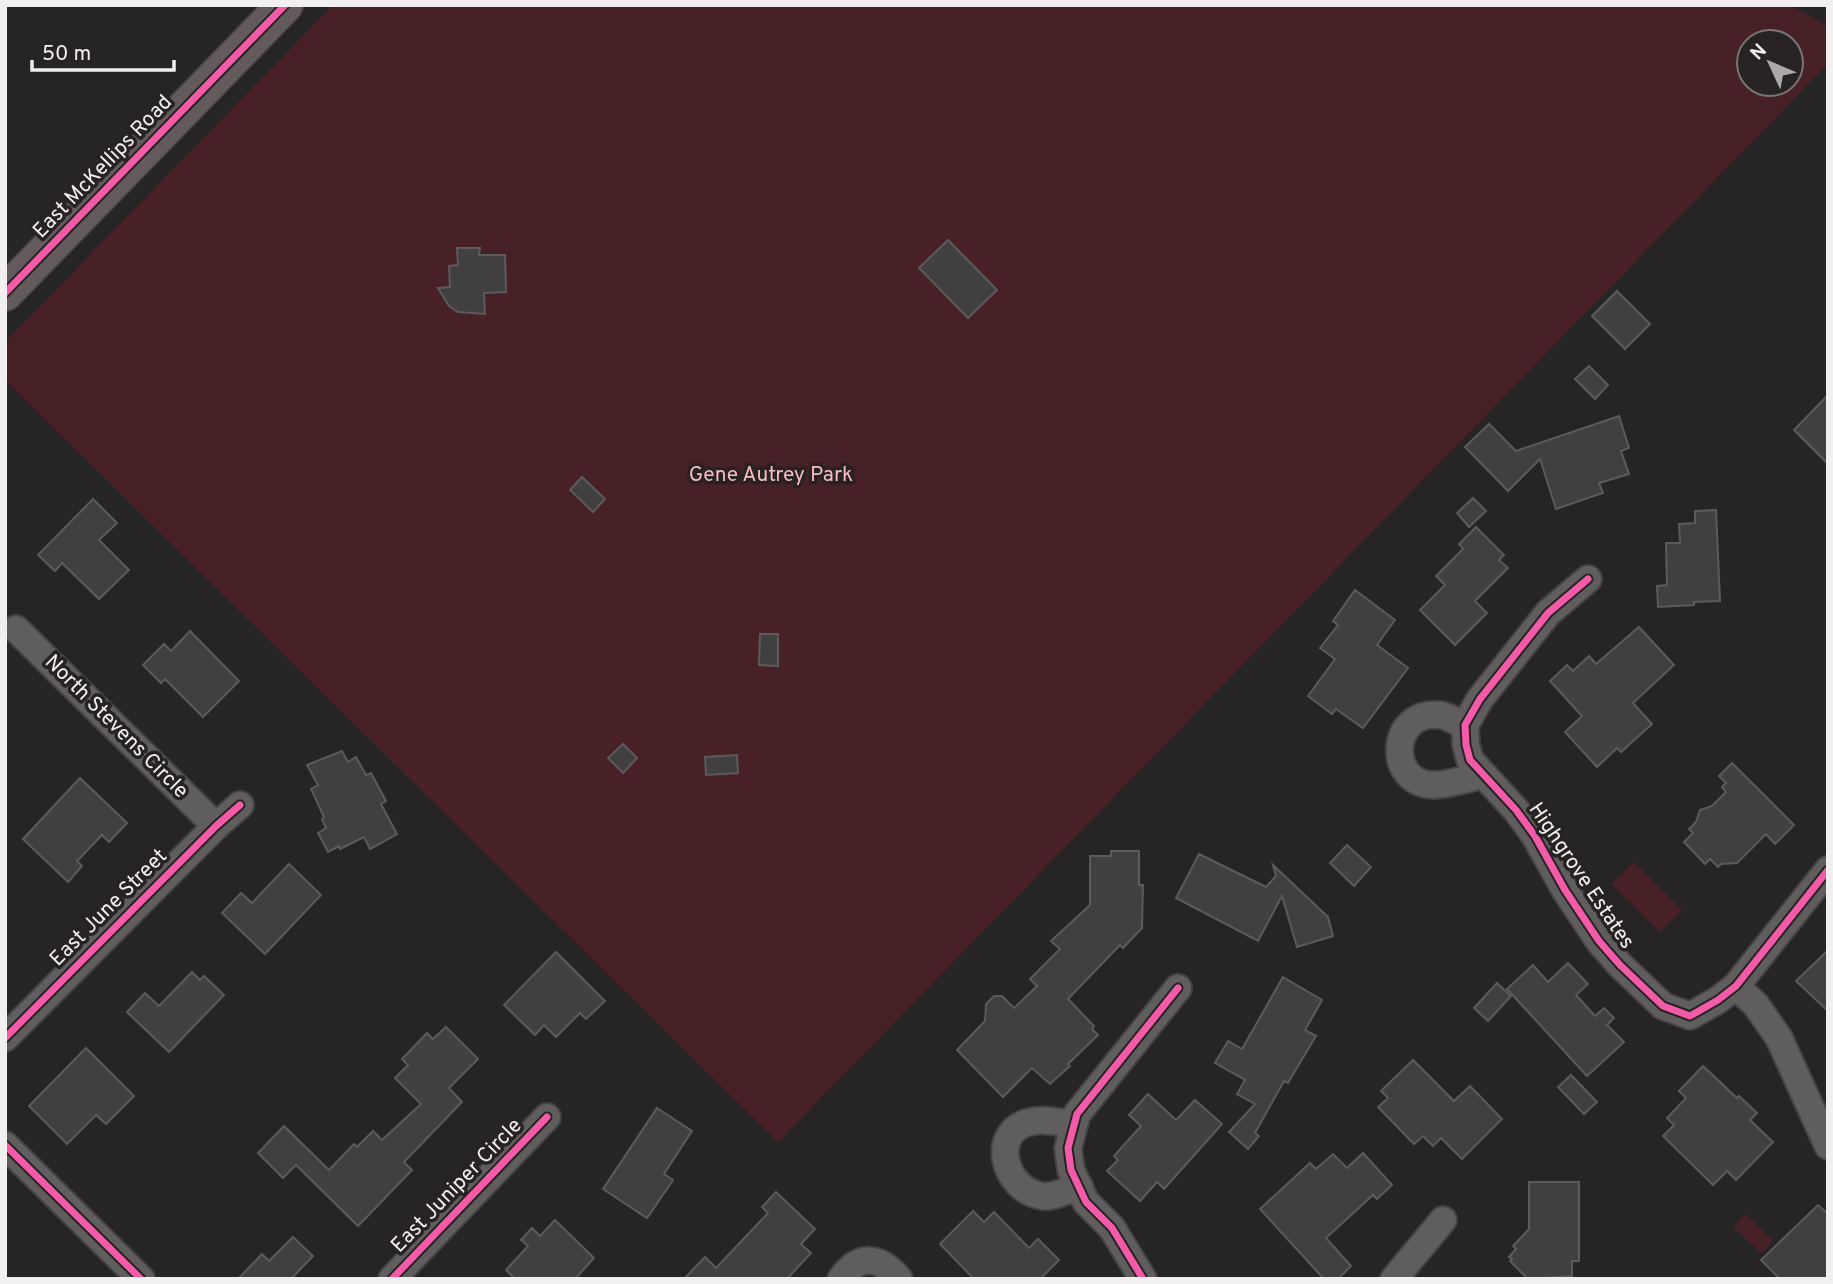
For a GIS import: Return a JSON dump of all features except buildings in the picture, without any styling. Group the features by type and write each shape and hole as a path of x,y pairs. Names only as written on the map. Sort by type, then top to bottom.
{"main road":[{"name":"East McKellips Road","path":"5,293 285,5"}],"street":[{"path":"1482,775 1431,785 1415,780 1405,770 1399,756 1400,737 1410,722 1423,716 1441,715 1465,725 1471,711 1548,613 1588,579"},
{"name":"North Stevens Circle","path":"16,629 216,826"},
{"name":"Highgrove Estates","path":"1465,725 1470,760 1516,810 1535,836 1565,890 1599,941 1663,1006 1675,1012 1690,1016 1736,986 1828,870"},
{"name":"East June Street","path":"5,1038 240,805"},
{"path":"1736,986 1756,1005 1780,1038 1828,1146"},
{"path":"1143,1279 1112,1228 1086,1202 1071,1170 1068,1148 1077,1114 1178,988"},
{"name":"East Juniper Circle","path":"392,1279 547,1117"},
{"path":"1074,1124 1029,1122 1016,1128 1006,1143 1005,1162 1010,1176 1032,1194 1045,1197 1079,1186"},
{"path":"5,1145 141,1279"},
{"path":"1394,1279 1443,1220"},
{"path":"841,1279 851,1266 864,1260 880,1263 899,1279"}],"green space":[{"name":"Gene Autrey Park","path":"333,5 1790,5 1828,26 1828,64 1805,88 1805,28 1735,28 1735,98 1795,98 778,1142 5,380 5,342"},
{"path":"1634,862 1682,910 1660,932 1611,884"},
{"path":"1746,1214 1773,1241 1761,1253 1733,1227"}],"cycle path":[{"path":"5,293 285,5"},
{"path":"1588,579 1548,613 1480,699 1465,725 1470,760 1516,810 1535,836 1565,890 1599,941 1663,1006 1690,1016 1736,986 1828,870"},
{"path":"5,1038 240,805"},
{"path":"1143,1279 1112,1228 1086,1202 1071,1170 1068,1148 1077,1114 1178,988"},
{"path":"392,1279 547,1117"},
{"path":"5,1145 141,1279"}]}
